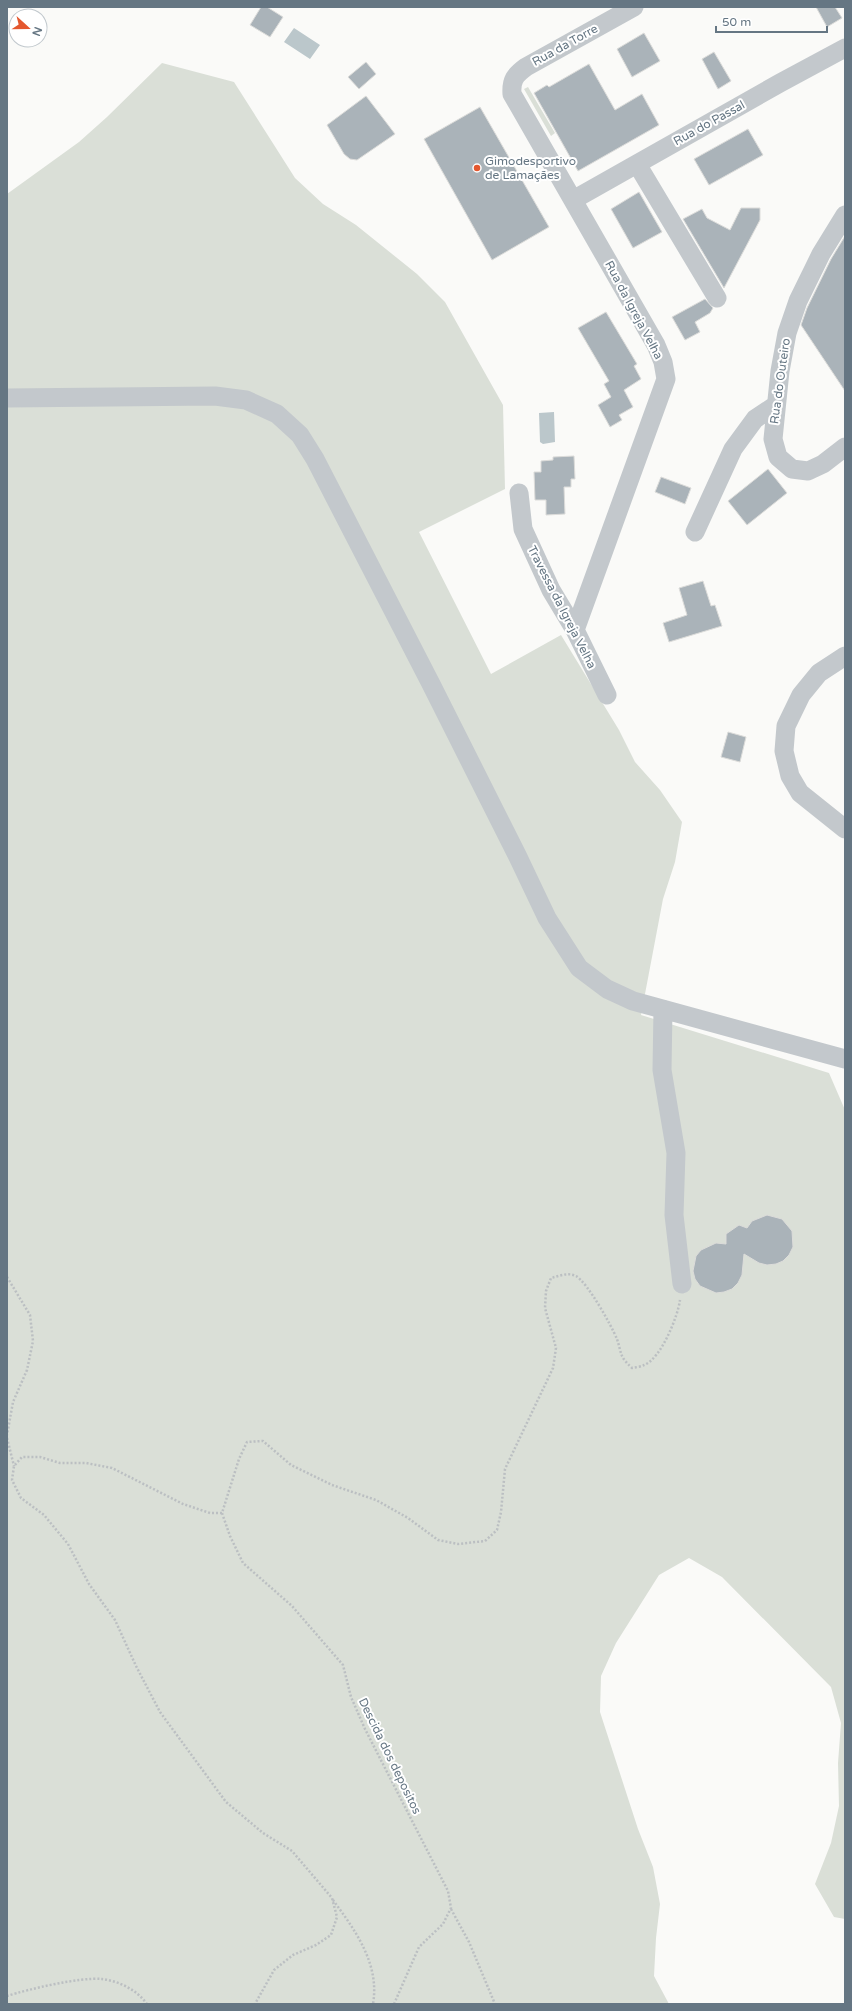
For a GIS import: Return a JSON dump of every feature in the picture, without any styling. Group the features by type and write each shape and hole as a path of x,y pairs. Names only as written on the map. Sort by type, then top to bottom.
{"street":[{"name":"Rua da Torre","path":"512,94 512,84 515,75 526,67 634,7"},
{"name":"Rua do Passal","path":"574,200 845,48"},
{"name":"Rua da Igreja Velha","path":"512,94 656,345 663,362 666,379 576,630"},
{"path":"637,164 717,298"},
{"name":"Rua do Outeiro","path":"845,215 820,254 796,307 787,332 776,405 773,439 778,457 792,469 808,471 823,464 845,446"},
{"path":"7,398 215,396 246,400 277,414 300,435 315,459 431,684 547,918 579,968 607,989 632,1000 845,1059"},
{"path":"695,532 733,449 755,419 776,405"},
{"name":"Travessa da Igreja Velha","path":"519,493 523,529 551,590 576,630 607,695"},
{"path":"845,656 819,673 801,695 786,726 784,752 790,776 800,793 845,830"},
{"path":"663,1009 662,1070 676,1153 674,1215 682,1284"}],"path":[{"path":"14,1466 22,1458 40,1457 60,1463 86,1463 112,1468 183,1504 210,1513 222,1513 239,1459 247,1442 263,1441 291,1464 332,1485 376,1500 408,1518 438,1540 458,1544 485,1540 497,1530 501,1512 505,1469 554,1368 556,1348 545,1308 546,1291 551,1278 563,1274 576,1276 587,1289 613,1332 622,1359 632,1368 646,1365 657,1354 680,1307 682,1284"},
{"path":"7,1277 30,1315 34,1341 27,1370 13,1402 7,1435"},
{"path":"7,1438 14,1466 12,1480 21,1498 44,1515 68,1544 89,1584 115,1620 136,1666 160,1712 226,1802 263,1833 292,1851 332,1898 366,1951 374,1985 372,2004"},
{"name":"Descida dos depositos","path":"222,1513 242,1563 292,1606 342,1665 351,1697 365,1729 448,1891 451,1908 469,1942 495,2004"},
{"path":"255,2004 274,1970 293,1955 316,1945 331,1934 336,1917 332,1898"},
{"path":"394,2004 419,1947 443,1924 451,1908"},
{"path":"7,1996 26,1990 101,1979 122,1984 142,1998 147,2004"}],"shaded area":[{"path":"294,28 320,45 310,59 284,42"},
{"path":"162,63 234,82 295,178 323,204 356,225 417,274 445,302 503,405 505,489 419,532 491,674 561,635 619,730 635,762 660,790 682,822 675,862 663,899 641,1015 829,1073 845,1110 845,1919 834,1917 815,1884 831,1843 839,1806 838,1763 841,1723 831,1687 722,1577 689,1558 659,1575 616,1643 601,1676 600,1712 638,1829 653,1867 660,1904 654,1976 669,2004 7,2004 7,194 79,142"},
{"path":"528,87 555,133 551,136 524,89"},
{"path":"554,412 555,442 543,444 540,442 539,413"}],"building":[{"path":"261,7 267,7 283,17 270,37 250,25"},
{"path":"816,7 835,7 842,18 827,27"},
{"path":"644,33 660,61 632,77 617,49"},
{"path":"714,52 731,81 718,89 702,59"},
{"path":"366,62 376,74 359,89 348,77"},
{"path":"589,64 615,110 642,94 659,125 578,171 534,93 547,85 549,87"},
{"path":"366,96 395,134 357,160 350,159 344,154 327,125"},
{"name":"Gimodesportivo de Lamaçães","path":"480,107 549,227 492,260 424,139"},
{"path":"748,129 763,155 709,185 694,159"},
{"path":"639,192 662,232 633,248 611,209"},
{"path":"741,208 760,208 760,220 724,288 683,219 702,209 707,218 730,230"},
{"path":"845,236 845,391 801,325 807,308 831,259"},
{"path":"705,299 713,308 710,313 695,322 700,332 685,340 672,317"},
{"path":"606,312 637,364 634,366 641,379 624,390 633,407 619,415 622,420 610,427 598,405 611,397 604,384 609,381 578,328"},
{"path":"574,456 575,479 571,479 571,487 564,487 565,514 546,515 546,500 535,500 534,472 541,472 541,461 553,460 553,457"},
{"path":"768,469 787,493 747,525 728,501"},
{"path":"661,477 691,488 685,504 655,492"},
{"path":"703,581 711,606 715,605 722,626 669,642 663,623 687,615 679,588"},
{"path":"728,732 746,737 740,762 721,757"},
{"path":"767,1215 782,1219 792,1231 793,1247 789,1255 783,1261 776,1264 767,1265 759,1263 744,1254 742,1275 738,1283 732,1289 716,1293 700,1286 695,1279 693,1271 696,1256 701,1250 716,1243 726,1244 726,1234 739,1225 747,1228 752,1221"}],"place":[{"name":"Gimodesportivo de Lamaçães","path":"477,168"}]}
